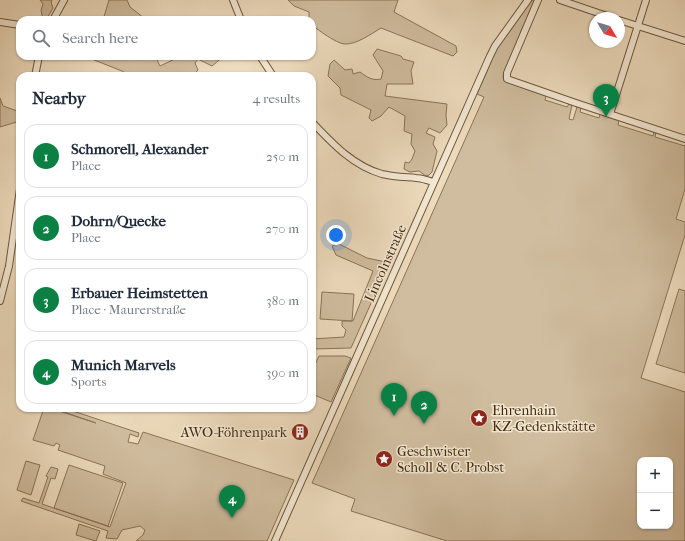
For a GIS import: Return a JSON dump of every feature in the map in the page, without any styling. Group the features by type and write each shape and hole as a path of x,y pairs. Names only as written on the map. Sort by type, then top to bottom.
{"street":[{"path":"55,16 64,0"},
{"path":"233,0 239,16"},
{"name":"Lincolnstraße","path":"275,541 490,56 495,46 528,0"},
{"path":"538,0 506,73 506,79 685,139"},
{"path":"560,0 595,12"},
{"path":"610,114 646,0"},
{"path":"0,22 16,24"},
{"path":"625,22 685,41"},
{"path":"35,72 38,60"},
{"path":"263,60 271,72"},
{"path":"318,128 344,153 363,166 382,174 402,178 417,178 434,182"},
{"path":"0,301 9,266 16,217"}],"shaded area":[{"path":"40,0 52,0 51,2 53,8 48,16 42,16 41,10 43,4"},
{"path":"109,0 127,0 130,7 141,16 104,16"},
{"path":"288,0 398,0 394,12 456,46 457,52 453,56 381,28 358,41 344,44 327,36 316,28 316,16 309,16 309,12 294,6"},
{"path":"532,0 536,0 503,76 504,81 546,96 545,100 567,107 569,104 572,105 569,119 573,120 577,107 581,108 580,112 599,118 600,114 619,120 618,125 653,136 654,132 656,132 655,137 685,146 685,189 676,219 685,222 685,235 641,378 685,392 685,541 447,541 351,511 355,499 312,483 484,97 477,94 497,48"},
{"path":"377,49 401,56 403,59 414,62 411,71 413,84 387,84 385,96 447,104 447,125 440,133 429,128 426,133 435,137 433,144 437,151 432,172 429,175 426,176 419,171 410,172 404,169 405,162 409,163 415,151 411,144 412,134 404,131 405,116 389,107 381,116 372,121 369,118 371,110 341,95 340,88 328,76 330,64 334,60 345,70 352,69 353,74 360,72 372,79 381,79 383,71 373,55"},
{"path":"94,60 157,60 160,66 173,60 197,60 195,63 198,70 196,72 122,71"},
{"path":"200,60 219,60 212,66"},
{"path":"0,98 3,106 16,111 16,122 0,127"},
{"path":"339,244 367,258 386,262 385,272 351,348 316,349 316,339 344,337 346,330 342,326 342,321 353,321 373,271 336,255 332,246"},
{"path":"679,289 685,291 685,373 656,364"},
{"path":"322,292 354,294 352,321 320,319"},
{"path":"319,356 345,356 351,358 331,402 316,396 316,362"},
{"path":"43,412 62,412 96,423 64,412 76,412 139,433 138,437 130,434 128,442 138,444 143,432 294,480 267,541 136,541 143,535 145,530 140,526 122,530 117,539 106,538 108,531 21,501 23,498 39,503 48,477 46,476 51,467 58,469 55,479 51,478 42,504 110,527 126,483 103,474 105,466 58,450 60,445 56,443 54,446 33,440"},
{"path":"26,461 40,465 31,495 17,490"},
{"path":"69,465 123,483 108,526 54,508"},
{"path":"79,524 100,531 96,541 76,535"}],"place":[{"name":"Erbauer Heimstetten","path":"606,117"},
{"name":"Schmorell, Alexander","path":"394,416"},
{"name":"Ehrenhain KZ-Gedenkstätte","path":"479,418"},
{"name":"Dohrn/Quecke","path":"424,424"},
{"name":"AWO-Föhrenpark","path":"300,432"},
{"name":"Geschwister Scholl & C. Probst","path":"384,459"},
{"name":"Munich Marvels","path":"232,518"}]}
